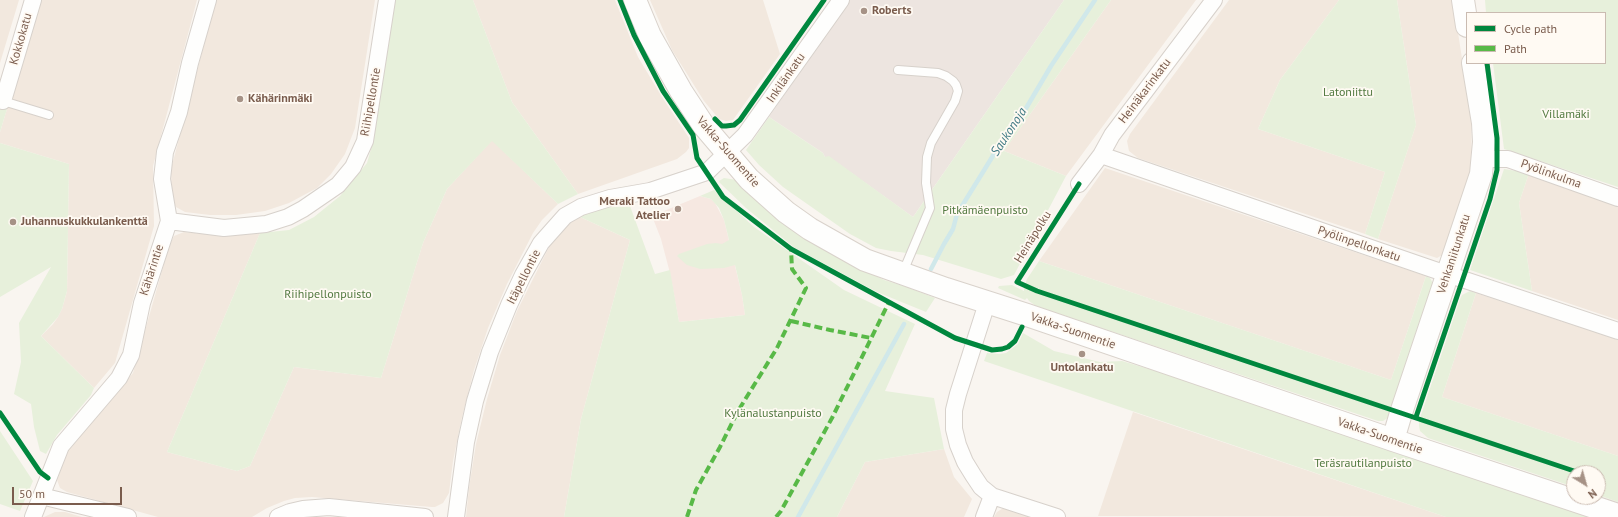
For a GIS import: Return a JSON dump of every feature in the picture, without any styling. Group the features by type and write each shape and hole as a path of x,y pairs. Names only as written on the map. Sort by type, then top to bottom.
{"street":[{"name":"Kokkokatu","path":"3,100 33,0"},
{"name":"Kähärintie","path":"33,517 61,446 119,378 132,355 142,303 169,221 162,179 165,152 178,112 208,0"},
{"name":"Riihipellontie","path":"169,221 224,228 266,224 288,217 304,209 338,185 353,167 365,141 387,0"},
{"name":"Vakka-Suomentie","path":"635,0 650,36 680,91 704,126 749,179 786,212 810,229 865,260 987,303 1027,315 1618,515"},
{"name":"Inkilänkatu","path":"727,153 746,135 841,0"},
{"name":"Heinäkarinkatu","path":"1079,184 1101,155 1112,135 1214,0"},
{"path":"1463,0 1466,20"},
{"name":"Vehkaniitunkatu","path":"1393,440 1481,174 1483,159 1482,123 1473,64"},
{"name":"Itäpellontie","path":"456,517 466,442 475,401 490,352 508,305 526,268 541,244 565,216 581,206 610,198 650,192 692,178 707,172 727,153"},
{"name":"Pyölinpellonkatu","path":"1101,155 1618,331"},
{"name":"Pyölinkulma","path":"1483,159 1508,159 1618,198"},
{"path":"987,303 954,410 954,429 958,446 965,462 981,487 992,496 1057,517"},
{"path":"41,496 128,517"},
{"path":"984,517 992,496"},
{"path":"278,517 303,509 329,507 425,517"}],"lane":[{"path":"898,70 938,73 953,81 958,91 955,101 931,143 927,157 926,183 930,208 902,274"},
{"path":"3,100 49,115"}],"shaded area":[{"path":"0,0 19,0 0,63"},
{"path":"40,0 197,0 153,166 154,226 115,363 94,388 41,336 58,317 67,291 69,164 0,143 0,132"},
{"path":"216,0 375,0 355,128 345,154 331,174 317,188 289,203 265,211 236,215 210,215 185,212 176,207 172,200 171,169"},
{"path":"473,0 615,0 638,57 689,138 689,148 677,159 578,194 512,102"},
{"path":"650,0 763,0 780,54 733,120 726,121 719,119 704,101 672,50"},
{"path":"850,0 1064,0 913,217 829,157 825,157 823,153 769,117"},
{"path":"1111,0 1196,0 1066,176 1004,151"},
{"path":"1229,0 1339,0 1280,80 1258,129 1385,172 1365,234 1138,158 1129,151 1127,141 1130,134"},
{"path":"1397,0 1453,0 1471,117 1472,162 1470,177 1444,254 1437,258 1378,239 1416,125"},
{"path":"492,140 558,204 542,220 533,233 507,284 488,328 474,370 462,417 453,461 449,493 443,503 432,507 312,497 295,498 284,501 267,508 252,517 158,517 67,492 60,488 57,480 68,450 133,373 169,246 174,236 184,232 225,236 260,233 167,452 237,471 250,466 294,367 381,378 423,243 447,189"},
{"path":"1105,168 1426,276 1391,380 1039,261"},
{"path":"1529,173 1618,203 1618,320 1532,291 1519,203"},
{"path":"700,196 711,199 715,203 724,220 742,295 745,315 679,322 670,273 661,239 652,216"},
{"path":"578,216 630,240 581,419 564,517 466,517 476,444 500,355 517,311 551,243 560,229"},
{"path":"1476,293 1618,340 1618,456 1442,397"},
{"path":"1133,412 1446,517 1098,516"},
{"path":"944,449 954,477 972,499 964,517 837,517 865,462"},
{"path":"1005,507 1038,517 994,517 997,512"},
{"path":"55,512 65,512 82,517 44,517"}],"green space":[{"name":"Riihipellonpuisto","path":"395,0 473,0 512,102 578,194 558,204 492,141 447,189 423,243 381,378 294,367 250,466 237,471 167,452 260,233 289,230 314,217 340,196 367,163 373,142"},
{"name":"Pitkämäenpuisto","path":"1064,0 1111,0 1004,151 1066,176 1014,275 1001,279 923,255 876,248 850,234 783,187 759,165 746,150 769,117 823,153 825,157 829,156 913,217"},
{"name":"Latoniittu","path":"1339,0 1397,0 1416,125 1378,239 1365,234 1385,172 1258,129 1280,80"},
{"name":"Villamäki","path":"1485,0 1618,0 1618,187 1504,149 1493,64 1606,64 1606,12 1486,12"},
{"path":"0,102 7,109 0,132"},
{"path":"0,143 69,164 67,291 58,317 41,336 94,388 91,395 57,435 46,454 40,451 34,427 31,404 14,394 21,362 19,323 51,267 0,297"},
{"path":"1504,169 1529,173 1519,203 1532,291 1470,270"},
{"path":"724,178 737,180 863,269 884,280 935,298 926,312 877,292 795,248 746,208 720,183 719,181"},
{"name":"Kylänalustanpuisto","path":"714,190 754,227 844,290 915,324 885,391 934,398 944,449 865,462 837,517 564,517 581,419 630,240 578,216 599,208 630,206 655,274 670,270 679,322 745,315 735,265 724,268 700,269 687,265 677,256 707,244 722,244 729,240 719,208 711,199 700,196"},
{"name":"Teräsrautilanpuisto","path":"1039,261 1391,380 1426,276 1430,278 1434,285 1389,417 1383,421 1378,421 1036,306 1027,298 1025,300 998,288 999,286 1012,285 1024,291 1027,279"},
{"name":"Teräsrautilanpuisto","path":"1470,291 1476,293 1442,397 1618,456 1618,502 1606,498 1606,465 1566,465 1566,484 1428,438 1420,431 1419,421 1462,295"},
{"name":"Teräsrautilanpuisto","path":"1023,333 1054,351 1100,362 1122,361 1189,381 1593,517 1446,517 984,361 987,353 1006,353 1018,344"},
{"path":"0,431 33,481 20,511 0,504"}],"waterway":[{"name":"Saukonoja","path":"931,269 953,229 957,214 1010,128 1025,110 1051,66 1095,0"},
{"path":"798,517 904,324"}],"marked path":[{"path":"687,517 696,490 738,411 777,348 806,288 792,269 791,249"},
{"path":"776,517 781,511 832,418 889,302"},
{"path":"791,321 871,338"}],"cycle path":[{"path":"620,0 634,35 663,91 693,135 697,158 723,197 791,249 955,338 992,350 1002,349 1008,347 1015,341 1022,327"},
{"path":"715,119 722,126 734,125 740,120 824,0"},
{"path":"1416,417 1490,199 1497,170 1497,138 1487,64"},
{"name":"Heinäpolku","path":"1079,184 1017,282 1037,291 1566,468"},
{"path":"0,413 40,472 48,478"}],"place":[{"name":"Roberts","path":"864,11"},
{"name":"Kähärinmäki","path":"240,99"},
{"name":"Meraki Tattoo Atelier","path":"678,209"},
{"name":"Juhannuskukkulankenttä","path":"13,222"},
{"name":"Untolankatu","path":"1082,354"}]}
